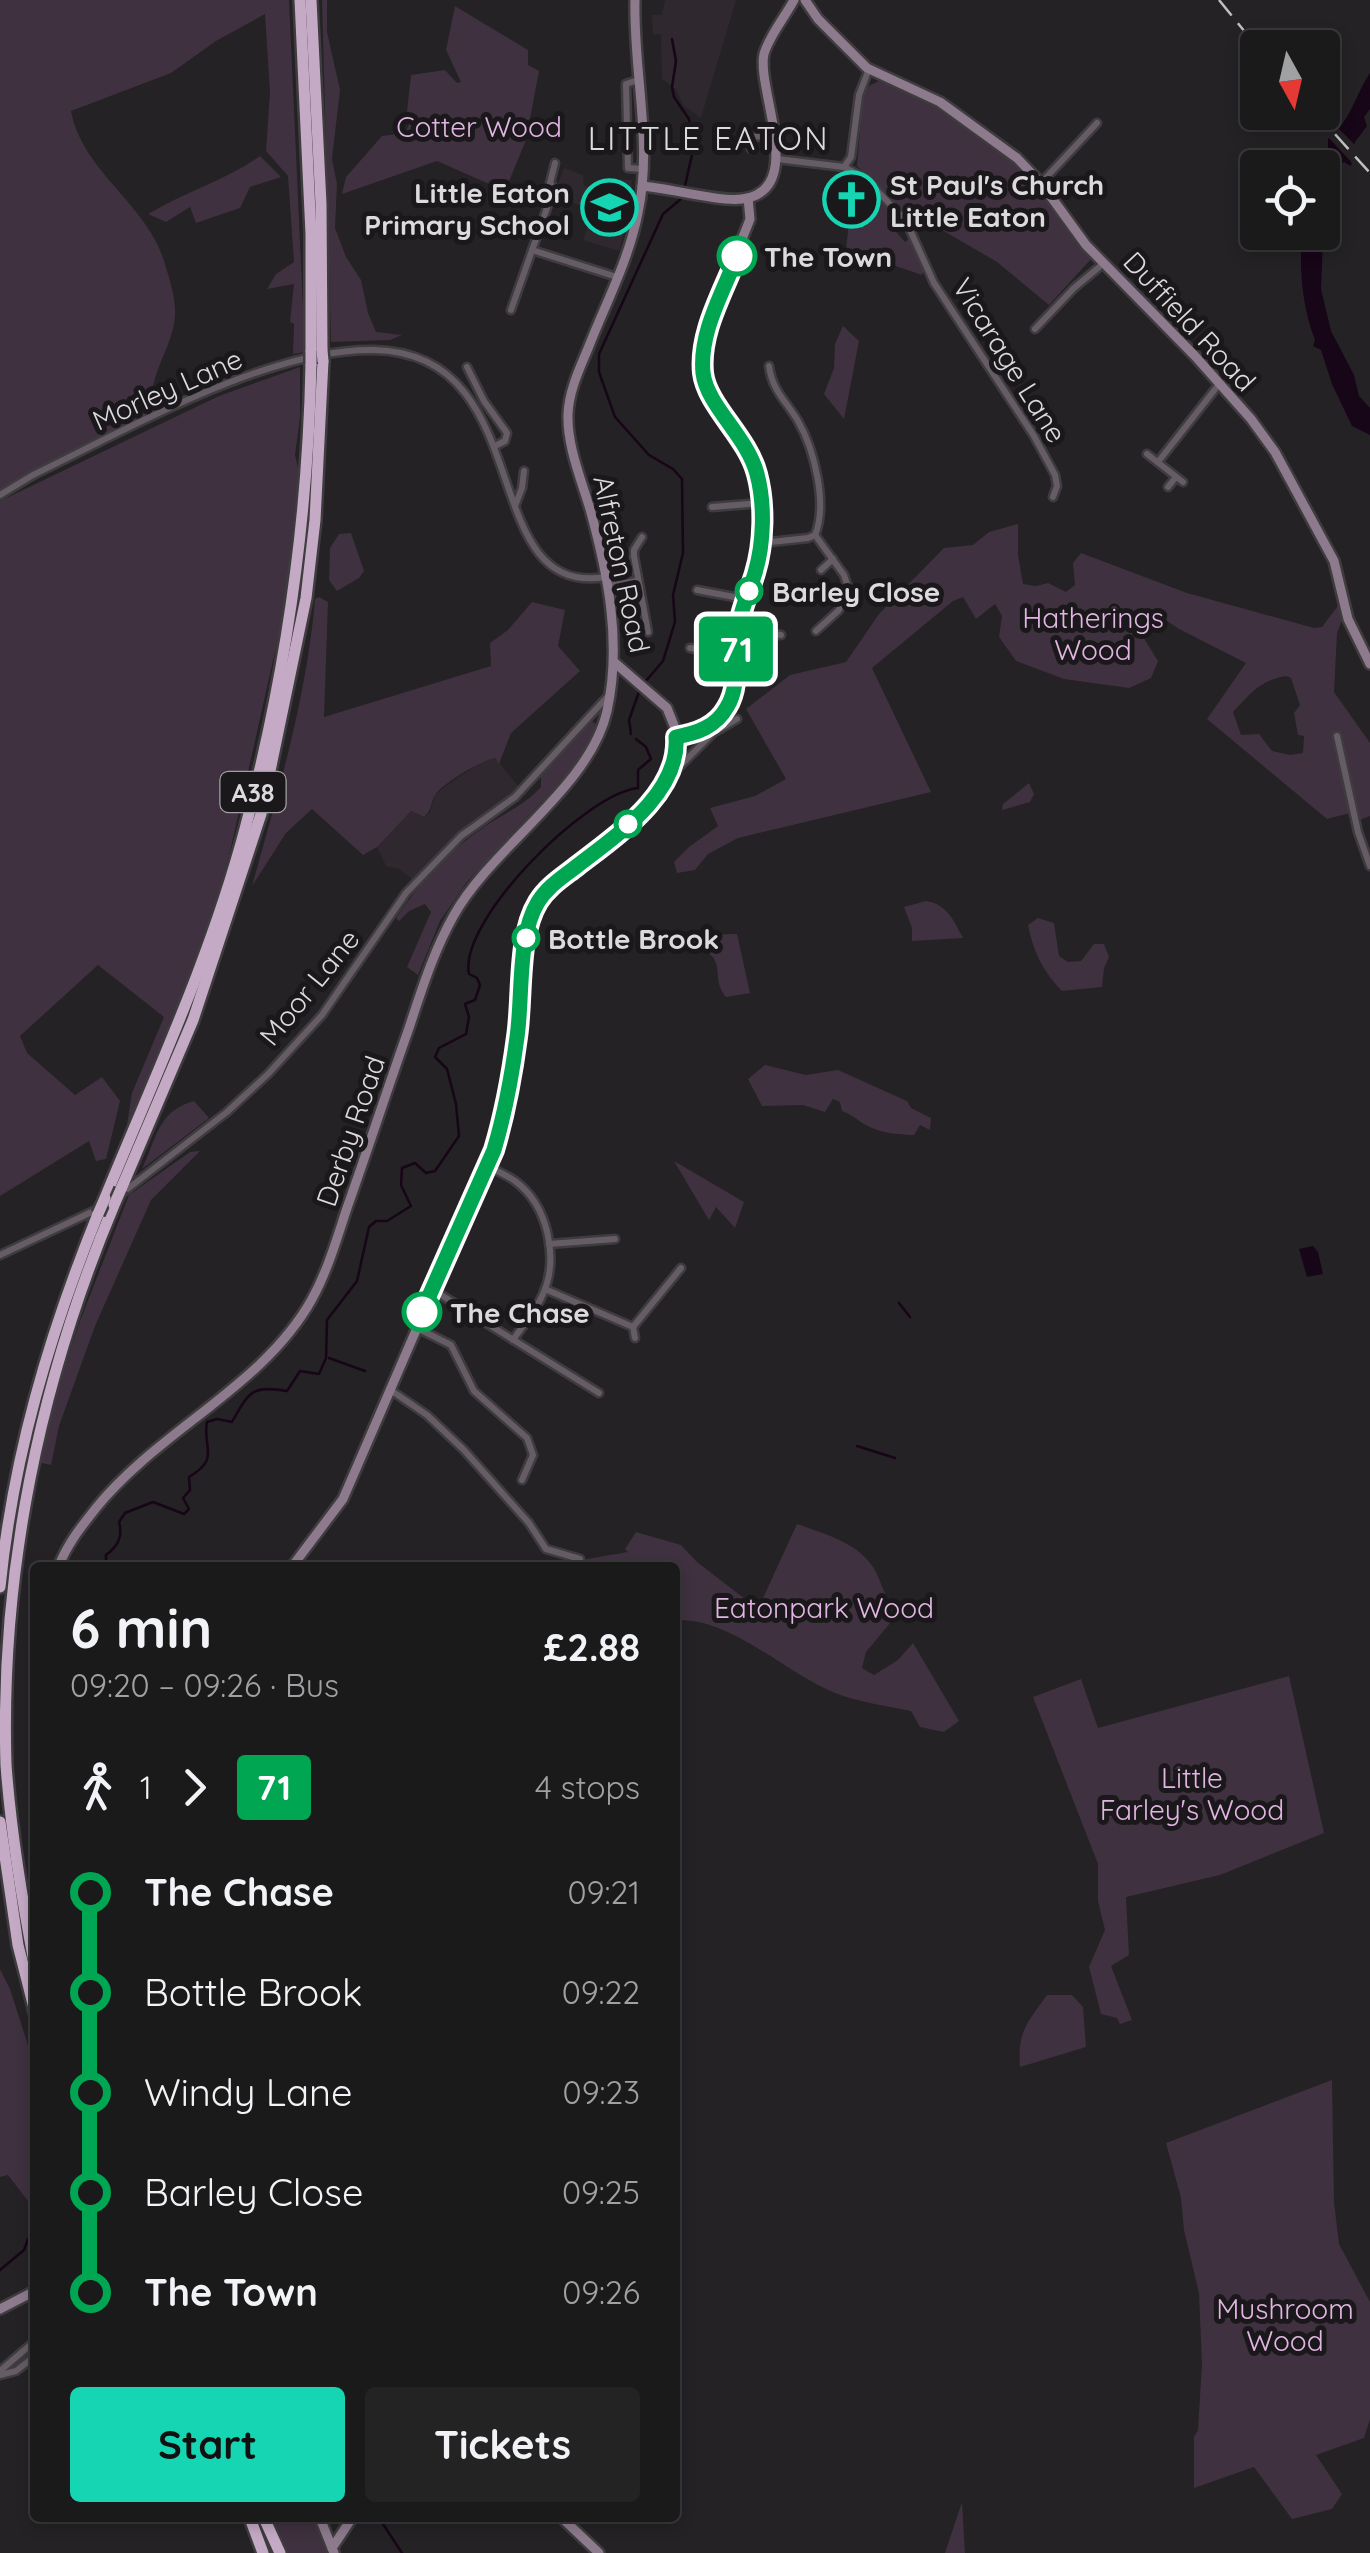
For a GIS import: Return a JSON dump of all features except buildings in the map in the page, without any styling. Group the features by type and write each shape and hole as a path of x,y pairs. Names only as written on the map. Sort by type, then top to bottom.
{"highway":[{"name":"A38","path":"30,1940 15,1858 6,1762 4,1675 12,1580 28,1472 44,1400 79,1292 110,1201 174,1040 245,830 292,601 317,357 300,0"},
{"name":"A38","path":"0,1587 18,1465 33,1399 60,1313 98,1214 121,1190 193,1020 260,814 306,598 315,520 322,250 311,0"},
{"path":"0,1822 18,1945 30,1992"},
{"path":"251,2522 263,2553"},
{"path":"266,2522 278,2553"}],"street":[{"name":"Alfreton Road","path":"635,0 642,186 635,225 574,383 568,415 570,440 607,582 614,662 661,701 671,716 676,737"},
{"path":"642,186 736,200 748,198 766,185 777,158 764,53 794,0"},
{"name":"Duffield Road","path":"804,0 840,43 869,69 956,112 997,141 1041,183 1104,264 1220,384 1265,437 1285,469 1338,570 1348,618 1370,663"},
{"path":"844,167 851,157 859,95 869,69"},
{"path":"1041,183 1097,123"},
{"path":"752,149 752,137 776,134"},
{"name":"Vicarage Lane","path":"777,158 844,167 866,179 906,221 934,284 1034,436 1055,475 1054,497"},
{"path":"511,310 554,188 550,182 556,164"},
{"path":"296,1562 343,1499 488,1166 506,1102 518,1037 527,929 536,906 552,885 639,813 658,791 671,770 676,737 701,731 728,707 738,628 761,542 761,503 750,454 710,396 703,370 704,343 750,219 748,198"},
{"path":"532,250 617,277"},
{"path":"1048,330 1037,326 1104,264"},
{"name":"Morley Lane","path":"0,494 246,375 353,350 404,354 440,371 472,400 494,446 527,541 542,559 573,579 637,581"},
{"path":"768,366 774,388 812,450 820,515 815,535"},
{"path":"468,367 484,401 506,432 504,441 494,446"},
{"path":"1158,462 1220,384"},
{"path":"1146,454 1180,479 1168,487"},
{"path":"514,506 524,471"},
{"path":"712,507 761,503"},
{"path":"761,542 802,540 815,535"},
{"path":"815,535 850,592 838,611 816,631"},
{"path":"642,538 634,550 648,632"},
{"path":"821,570 833,559"},
{"path":"698,590 746,599"},
{"path":"738,628 781,635"},
{"path":"690,648 736,656"},
{"name":"Derby Road","path":"61,1562 76,1533 112,1489 143,1458 275,1350 307,1306 326,1267 425,981 448,927 474,884 582,762 601,731 614,662"},
{"name":"Moor Lane","path":"0,1255 68,1225 112,1200 227,1112 322,1015 406,893 461,836 515,797 610,694"},
{"path":"671,770 677,769 713,733 737,718"},
{"path":"1337,736 1358,832 1370,866"},
{"path":"488,1166 516,1182 530,1196 540,1212 550,1244 545,1289 513,1340"},
{"path":"550,1244 615,1238"},
{"path":"635,1338 633,1327 676,1270"},
{"path":"545,1289 633,1327"},
{"path":"432,1290 599,1393"},
{"path":"416,1326 451,1345 474,1390 527,1438 533,1456 522,1480"},
{"path":"390,1389 427,1415 464,1450 529,1522 546,1549 580,1559"},
{"path":"0,2309 30,2294"},
{"path":"0,2373 30,2346"},
{"path":"0,2373 16,2370 30,2360"},
{"path":"322,2522 333,2550"},
{"path":"333,2550 350,2522"},
{"path":"566,2522 599,2553"}],"shaded area":[{"path":"665,0 736,0 701,118 683,105 676,89 662,79 661,34 653,34 652,15 662,15"},
{"path":"1370,73 1370,109 1364,117 1367,126 1355,142 1351,166 1344,162 1340,165 1340,150 1328,150 1328,139 1340,130"},
{"name":"Little Eaton Primary School","path":"564,168 583,175 584,186 600,188 601,179 632,180 629,217 619,251 583,240 594,210 553,196"},
{"path":"1301,250 1323,250 1321,289 1331,331 1354,375 1359,396 1370,408 1370,435 1352,426 1321,350 1313,346"},
{"path":"495,758 520,788 506,802 464,828 413,880 399,869 386,866 377,847 402,818 411,811 424,817 443,788 484,760"},
{"path":"1313,1246 1323,1274 1307,1277 1299,1249"}],"green space":[{"path":"0,0 289,0 305,352 293,354 294,324 290,322 294,284 267,289 276,274 294,262 288,176 266,151 270,92 265,14 216,41 171,73 71,111 88,152 156,241 173,295 173,328 153,386 153,412 0,491"},
{"path":"322,0 327,0 327,32 340,90 332,159 337,184 335,228 346,257 361,280 376,332 402,335 390,340 331,342"},
{"name":"Cotter Wood","path":"455,6 528,50 528,65 539,71 526,140 505,191 437,161 342,194 346,177 382,136 405,133 410,122 407,112 411,75 445,70 457,83 461,82 446,50"},
{"path":"879,81 919,95 976,129 1026,171 1043,192 1092,258 1049,305 997,262 942,230 910,217 857,166 863,94"},
{"path":"260,156 281,177 250,187 240,208 196,223 190,207 166,222 148,214 233,172"},
{"path":"838,176 865,184 898,217 889,224 905,242 911,238 925,267 922,275 846,249 850,214 836,201"},
{"path":"843,326 859,341 844,419 824,394"},
{"path":"300,367 295,455 299,472 284,612 229,856 176,1025 124,1143 132,1093 164,1017 98,965 20,1036 27,1053 75,1095 102,1077 120,1101 106,1159 96,1161 89,1141 0,1196 0,501 219,396"},
{"name":"Hatherings Wood","path":"1018,524 1023,584 1048,583 1066,592 1075,585 1073,563 1081,553 1187,593 1314,628 1322,627 1340,603 1344,615 1337,633 1334,692 1370,743 1370,816 1354,822 1350,813 1327,819 1207,719 1246,663 1155,613 1142,610 1142,635 1158,661 1151,678 1129,688 1064,679 1016,661 999,637 1002,616 995,604 976,619 963,597 872,668 931,792 738,838 708,854 695,870 677,873 674,862 718,826 710,808 755,796 786,779 746,709 790,675 846,662 879,614 944,548 973,545 989,532","holes":["1277,678 1291,678 1300,705 1294,713 1298,735 1304,736 1303,753 1290,755 1272,751 1259,734 1241,735 1233,712 1262,685"]},
{"path":"351,533 364,571 337,591 329,580 330,548 339,534"},
{"path":"315,599 328,602 324,717 491,666 490,643 508,630 532,602 565,610 558,646 580,671 511,733 499,764 495,758 489,760 454,779 435,795 424,817 411,811 377,847 363,855 312,809 286,833 252,886 290,744"},
{"path":"592,721 597,725 577,764 467,882 440,921 418,975 407,967 431,912 425,904 399,921 396,918 404,906 454,850 534,794 541,787 541,775 547,767"},
{"path":"1029,783 1034,794 1030,802 1002,810 1003,804"},
{"path":"926,901 945,910 963,938 912,941 904,907"},
{"path":"1038,918 1054,923 1059,956 1068,962 1081,961 1094,944 1104,944 1109,957 1102,987 1062,991 1055,984 1030,935 1028,925"},
{"path":"737,934 750,993 726,997 716,962 693,945 688,935"},
{"path":"765,1065 806,1075 838,1070 907,1101 911,1108 931,1118 930,1130 920,1125 914,1135 876,1130 842,1111 840,1102 833,1099 825,1112 803,1105 762,1106 748,1079"},
{"path":"194,1101 209,1118 142,1169 166,1118"},
{"path":"200,1151 151,1200 95,1326 59,1426 51,1465 37,1462 80,1321 129,1195 190,1152"},
{"path":"674,1161 744,1202 735,1228 716,1207 709,1220"},
{"name":"Eatonpark Wood","path":"797,1524 841,1541 869,1562 888,1598 901,1610 866,1652 862,1668 874,1675 898,1660 913,1643 959,1721 944,1732 920,1727 911,1711 835,1693 717,1627 680,1620 680,1562 580,1562 628,1552 625,1549 636,1532 681,1545 758,1609"},
{"name":"Little Farley's Wood","path":"1289,1676 1324,1833 1220,1875 1126,1897 1129,1955 1111,1966 1132,2020 1120,2024 1117,2018 1101,2014 1089,1967 1105,1930 1098,1901 1098,1864 1033,1697 1081,1679 1098,1728"},
{"path":"0,1969 30,2051 30,2204 8,2175 0,2177"},
{"path":"1047,1995 1072,1995 1083,2007 1086,2047 1020,2067 1025,2028"},
{"name":"Mushroom Wood","path":"1332,2080 1334,2202 1339,2244 1370,2302 1370,2419 1364,2438 1316,2455 1342,2494 1332,2509 1292,2519 1254,2467 1194,2488 1194,2437 1198,2430 1202,2364 1199,2293 1166,2143"},
{"path":"962,2502 965,2553 945,2553"},
{"path":"273,2522 316,2522 328,2553 285,2553"}],"pier":[{"path":"1340,130 1359,149 1356,167 1326,135"}],"waterway":[{"name":"Bottle Brook","path":"672,39 676,61 674,97 689,119 694,146 684,190"},
{"name":"Bottle Brook","path":"645,682 663,661 675,622 673,595 683,553 682,479 649,455 615,417 599,372 599,354 663,214 682,198"},
{"name":"Bottle Brook","path":"631,734 629,720 640,689"},
{"name":"Bottle Brook","path":"106,1562 106,1555 119,1541 119,1522 125,1513 153,1502 184,1514 189,1509 183,1498 190,1490 189,1477 207,1458 207,1422 232,1422 252,1393 266,1389 287,1391 300,1371 319,1374 326,1358 327,1320 357,1281 369,1227 411,1206 401,1185 402,1168 415,1163 426,1173 435,1171 459,1136 447,1069 435,1057 439,1048 466,1034 469,1017 465,1004 475,1000 480,985 469,974 471,951 483,923 504,893 559,835 615,795 638,788 638,770 651,759 646,747 636,739"},
{"path":"899,1303 910,1317"},
{"path":"329,1358 365,1371"},
{"path":"857,1446 895,1458"},
{"path":"0,2270 24,2250 30,2239"},
{"name":"Bottle Brook","path":"382,2522 402,2553"}],"railway":[{"path":"1219,0 1243,30"},
{"path":"1331,130 1370,173"}],"bus line":[{"name":"71","path":"422,1312 500,1129 518,1037 527,929 536,906 552,885 620,832 658,791 673,766 676,737 708,727 728,707 731,698 738,628 759,555 760,488 750,454 710,396 704,380 703,358 710,324 737,256"}],"place":[{"name":"St Paul's Church Little Eaton","path":"851,200"},
{"name":"Little Eaton Primary School","path":"609,208"},
{"name":"The Town","path":"737,256"},
{"name":"Barley Close","path":"749,591"},
{"name":"Bottle Brook","path":"526,938"},
{"name":"The Chase","path":"422,1312"}],"district":[{"name":"LITTLE EATON","path":"709,138"}]}
